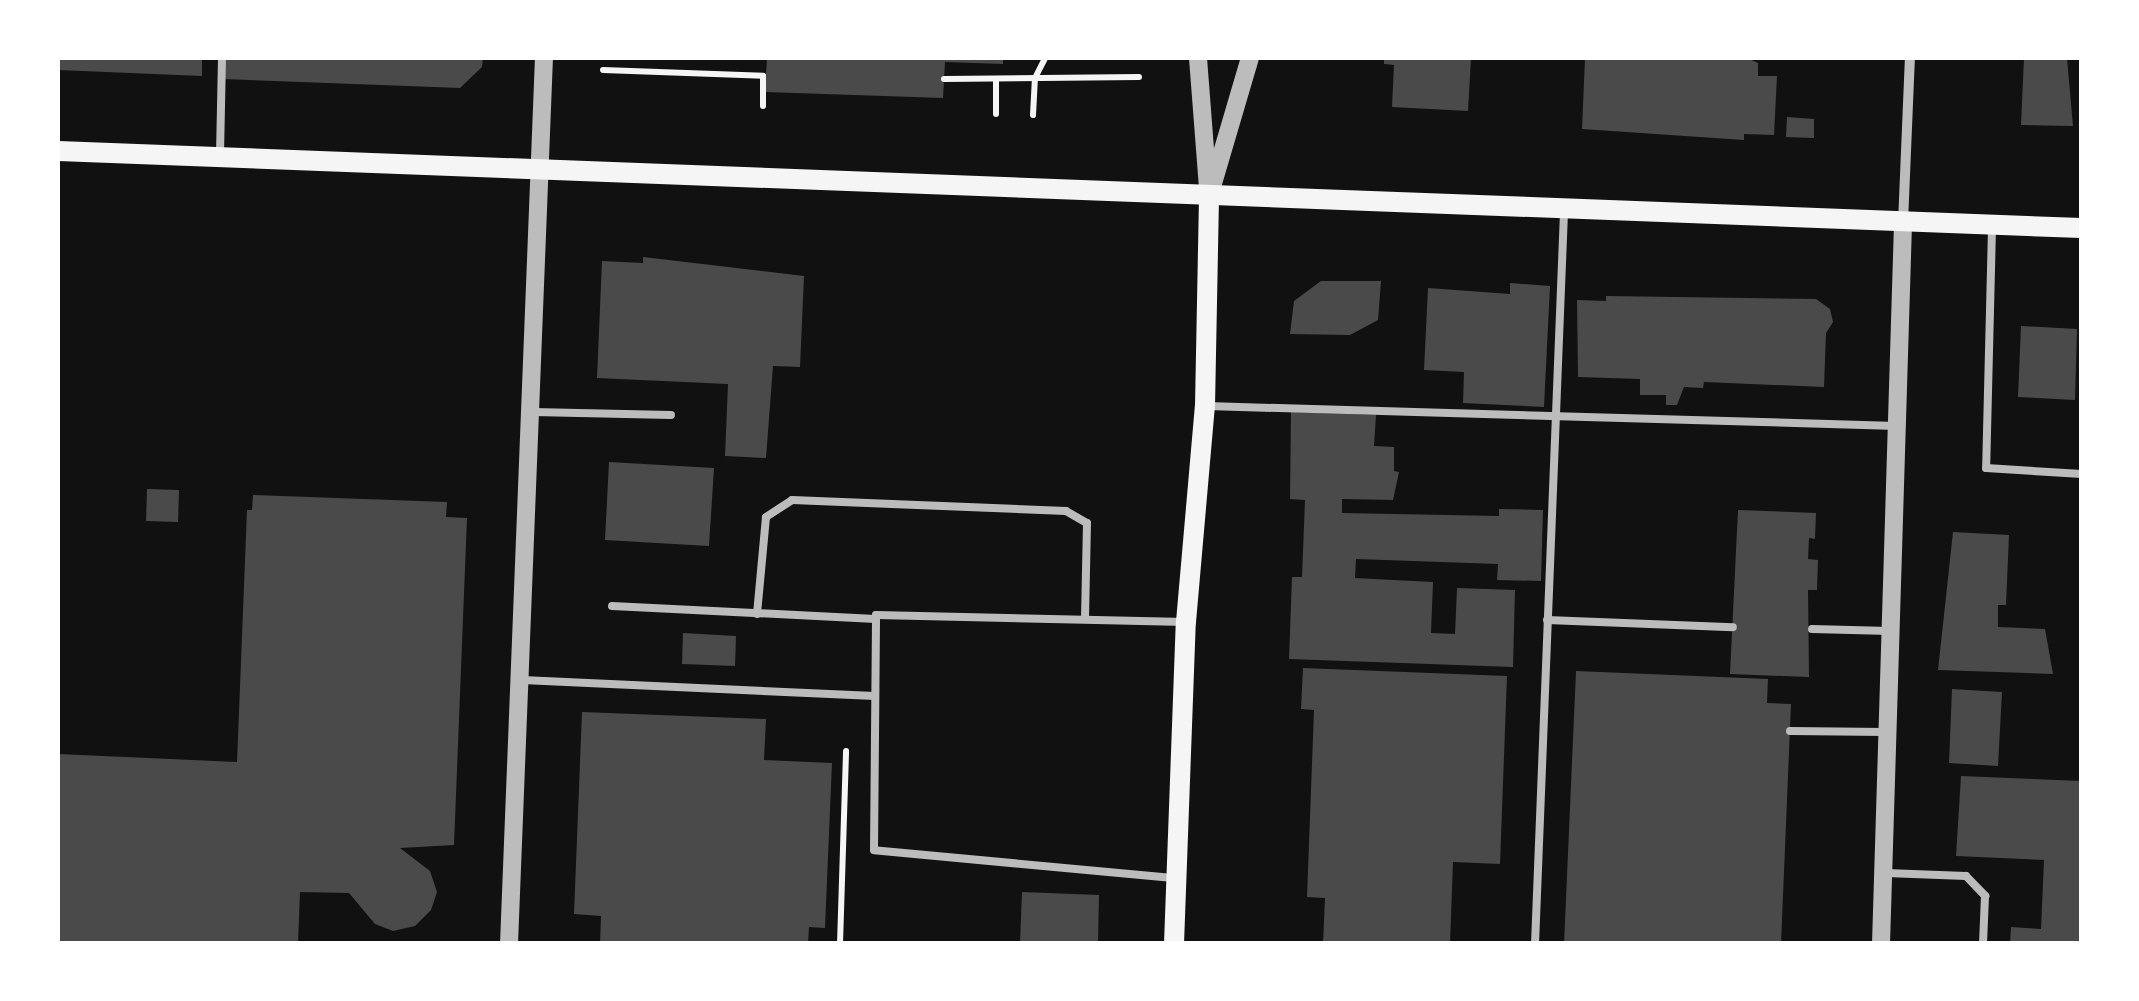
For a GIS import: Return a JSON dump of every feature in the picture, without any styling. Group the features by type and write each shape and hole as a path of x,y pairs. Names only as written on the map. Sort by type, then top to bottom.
{"main road":[{"path":"58,150 1564,212 2082,228"},
{"path":"1174,944 1186,622 1206,406 1209,197"}],"street":[{"path":"509,944 544,58"},
{"path":"1198,58 1209,197"},
{"path":"1209,197 1250,58"},
{"path":"1881,944 1910,58"}],"lane":[{"path":"220,158 222,58"},
{"path":"1535,944 1564,212"},
{"path":"1992,226 1986,468 2082,474"},
{"path":"1206,406 1897,426"},
{"path":"533,412 670,415"},
{"path":"756,614 766,517 792,500 1066,511 1086,523 1085,618"},
{"path":"612,606 876,619 1085,618 1186,622"},
{"path":"876,619 874,850 1177,878"},
{"path":"1547,620 1732,627"},
{"path":"1812,629 1890,632"},
{"path":"522,680 876,696"},
{"path":"1790,731 1887,732"},
{"path":"1883,873 1966,876 1985,896 1983,944"}],"path":[{"path":"1032,116 1035,78 1045,58"},
{"path":"603,70 762,76 763,106"},
{"path":"944,79 1139,77"},
{"path":"996,79 996,114"},
{"path":"840,944 846,751"}],"building":[{"path":"58,58 202,58 202,76 58,70"},
{"path":"225,58 483,58 482,67 460,88 224,79"},
{"path":"767,58 1003,58 1003,64 945,62 943,98 765,92"},
{"path":"1384,58 1471,58 1468,111 1392,107 1394,65 1384,64"},
{"path":"1585,58 1747,58 1758,63 1758,76 1777,76 1774,135 1744,134 1744,140 1582,129"},
{"path":"2024,58 2067,58 2073,126 2021,125"},
{"path":"1787,117 1814,119 1814,138 1786,137"},
{"path":"643,257 804,276 800,367 773,366 766,458 725,456 728,384 597,378 602,261 643,263"},
{"path":"1321,281 1381,281 1378,320 1350,335 1290,334 1294,301"},
{"path":"1510,283 1550,286 1544,407 1463,403 1464,372 1424,370 1428,288 1510,294"},
{"path":"1606,296 1816,299 1830,309 1833,322 1826,333 1824,387 1704,382 1703,388 1684,387 1677,405 1666,405 1666,395 1640,395 1640,379 1578,377 1577,300 1606,301"},
{"path":"2021,326 2077,329 2075,400 2018,397"},
{"path":"1291,412 1376,415 1374,446 1394,447 1394,471 1399,472 1393,500 1342,499 1342,513 1499,516 1499,509 1543,510 1541,581 1497,580 1498,564 1356,559 1355,578 1433,582 1431,633 1455,634 1457,588 1515,590 1513,667 1289,659 1292,577 1302,577 1305,500 1290,499"},
{"path":"609,462 714,468 709,546 605,540"},
{"path":"147,489 179,490 178,522 146,521"},
{"path":"253,495 447,502 446,517 467,518 454,845 400,848 430,871 437,892 431,910 415,926 393,931 375,924 349,893 300,892 298,944 58,944 58,754 237,762 247,510 252,510"},
{"path":"1738,510 1816,513 1815,539 1809,538 1808,559 1818,560 1817,590 1808,590 1809,677 1730,674"},
{"path":"1953,532 2009,535 2006,605 1998,605 1998,627 2045,629 2053,674 1938,670"},
{"path":"683,633 736,636 735,666 682,664"},
{"path":"1303,668 1507,676 1500,864 1453,862 1450,944 1323,944 1325,898 1307,897 1314,710 1301,709"},
{"path":"1576,671 1768,679 1767,703 1791,704 1781,944 1564,944"},
{"path":"1952,689 2002,692 1998,766 1949,763"},
{"path":"582,712 766,719 764,760 832,763 825,928 809,927 808,944 600,944 601,916 574,914"},
{"path":"1961,776 2082,781 2082,944 2010,944 2011,927 2041,929 2044,860 1956,856"},
{"path":"1022,892 1099,895 1098,944 1020,944"}]}
